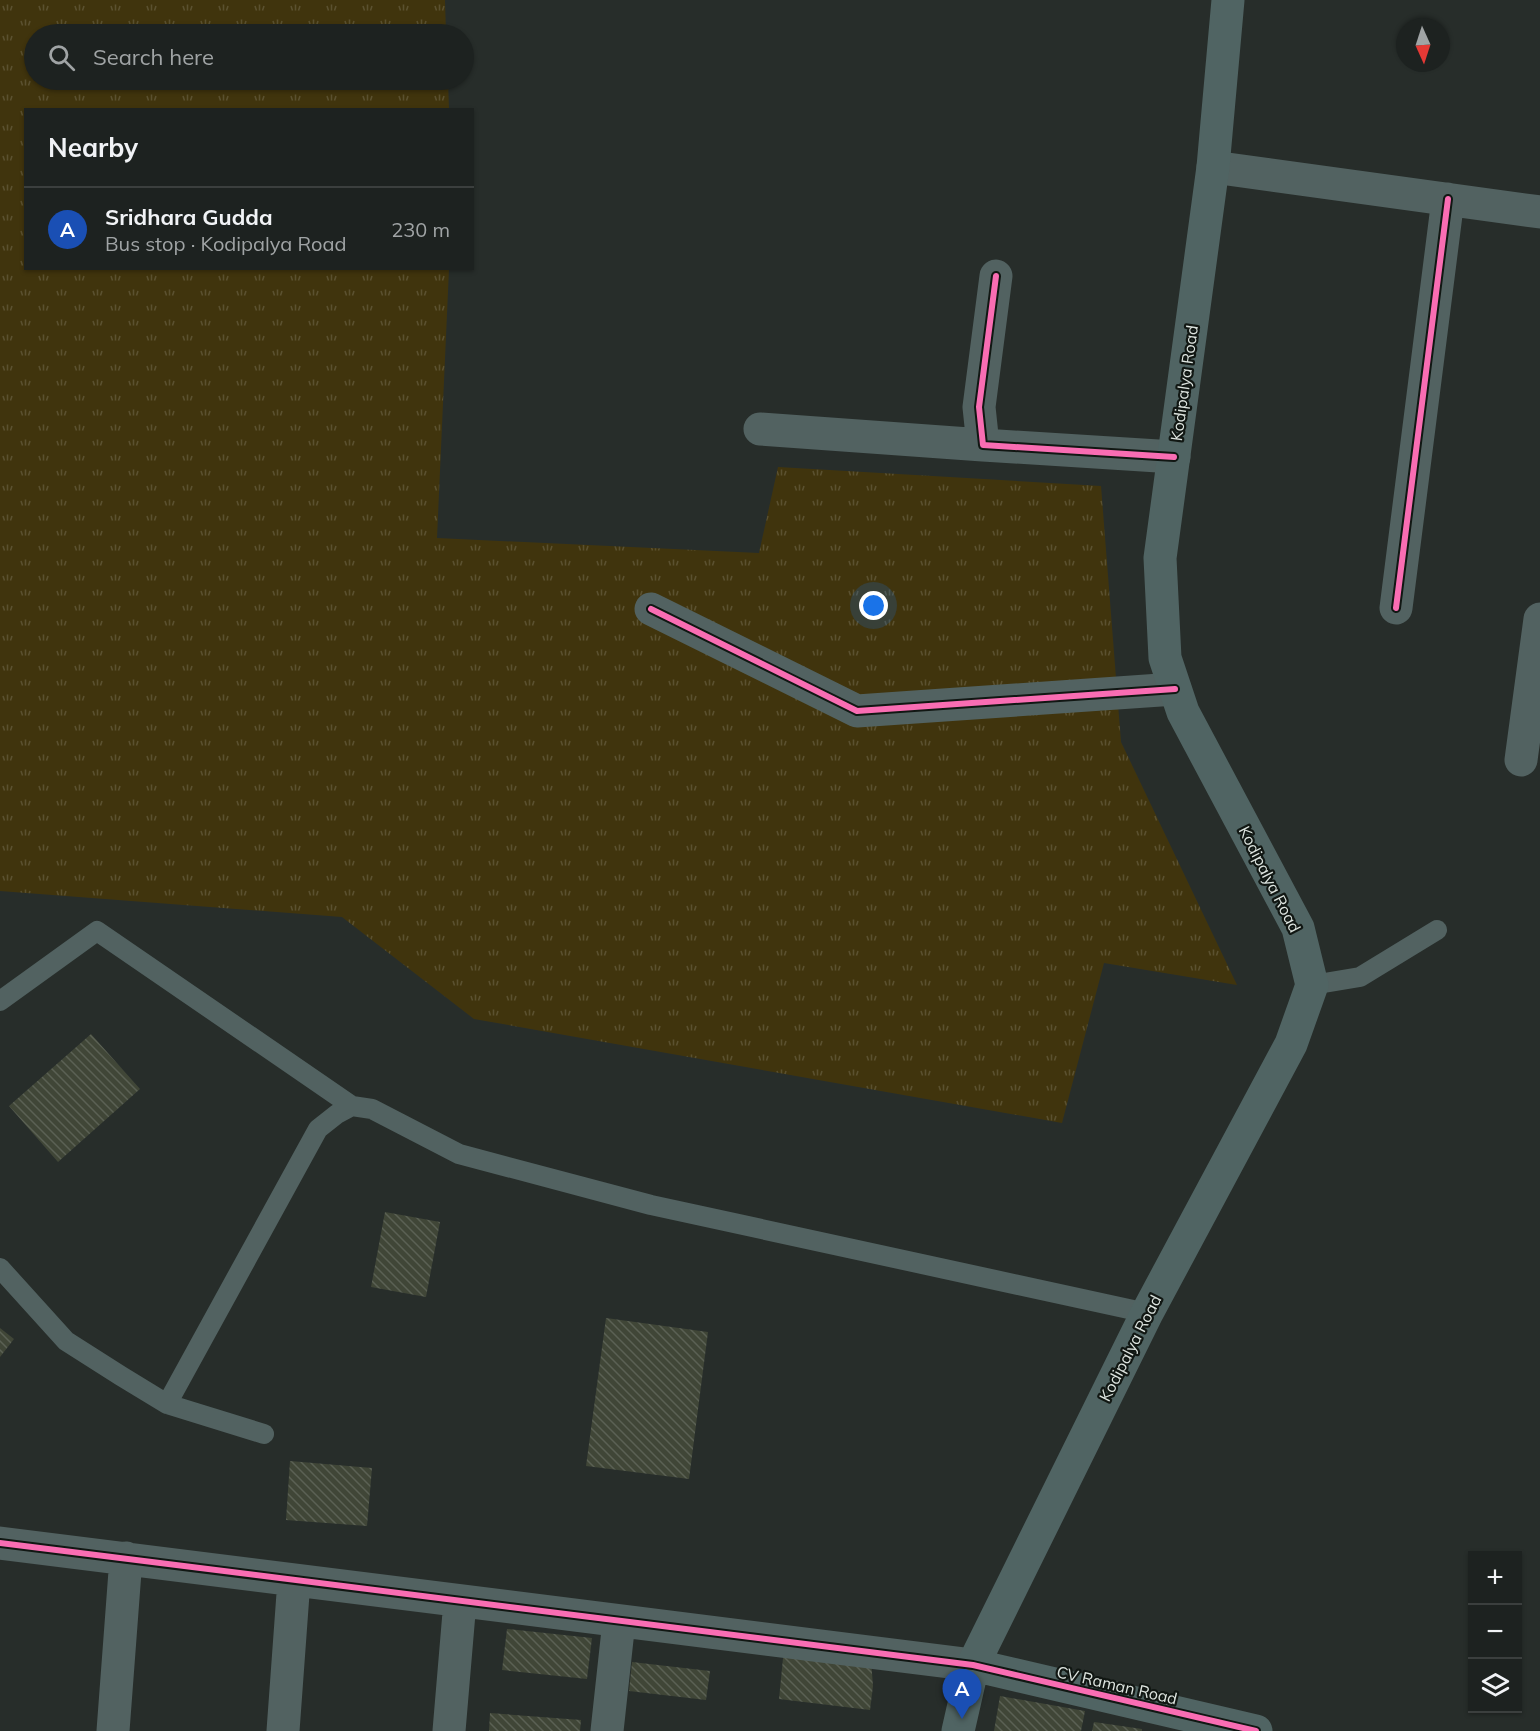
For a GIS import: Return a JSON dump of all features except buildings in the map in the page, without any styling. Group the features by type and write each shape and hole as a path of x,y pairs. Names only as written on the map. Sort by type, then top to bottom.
{"main road":[{"name":"Kodipalya Road","path":"958,1731 973,1665 1147,1313 1291,1044 1312,985 1298,928 1183,712 1165,658 1160,558 1213,167 1228,0"},
{"name":"CV Raman Road","path":"973,1665 1256,1731"}],"street":[{"path":"1213,167 1540,212"},
{"path":"1396,608 1448,199"},
{"path":"983,445 979,407 996,276"},
{"path":"760,429 1174,457"},
{"path":"651,609 856,711 1175,689"},
{"path":"1521,760 1540,619"},
{"path":"0,1543 973,1665"},
{"path":"113,1731 126,1558"},
{"path":"283,1731 294,1580"},
{"path":"449,1731 460,1601"},
{"path":"607,1731 620,1621"}],"lane":[{"path":"1312,985 1360,977 1437,930"},
{"path":"0,1001 98,931 352,1106 372,1109 459,1154 651,1205 1147,1313"},
{"path":"167,1404 318,1129 352,1106"},
{"path":"0,1268 66,1341 167,1404 264,1434"}],"green space":[{"path":"0,0 445,0 446,24 24,24 24,90 448,90 449,108 24,108 24,270 449,270 437,538 759,553 778,467 1101,486 1121,742 1237,985 1104,963 1062,1123 474,1019 342,917 0,891"}],"cycle path":[{"path":"1396,608 1448,199"},
{"path":"996,276 979,407 983,445 1174,457"},
{"path":"651,609 857,711 1175,689"},
{"path":"0,1543 973,1665 1256,1731"}],"place":[{"name":"Sridhara Gudda","path":"962,1719"}]}
